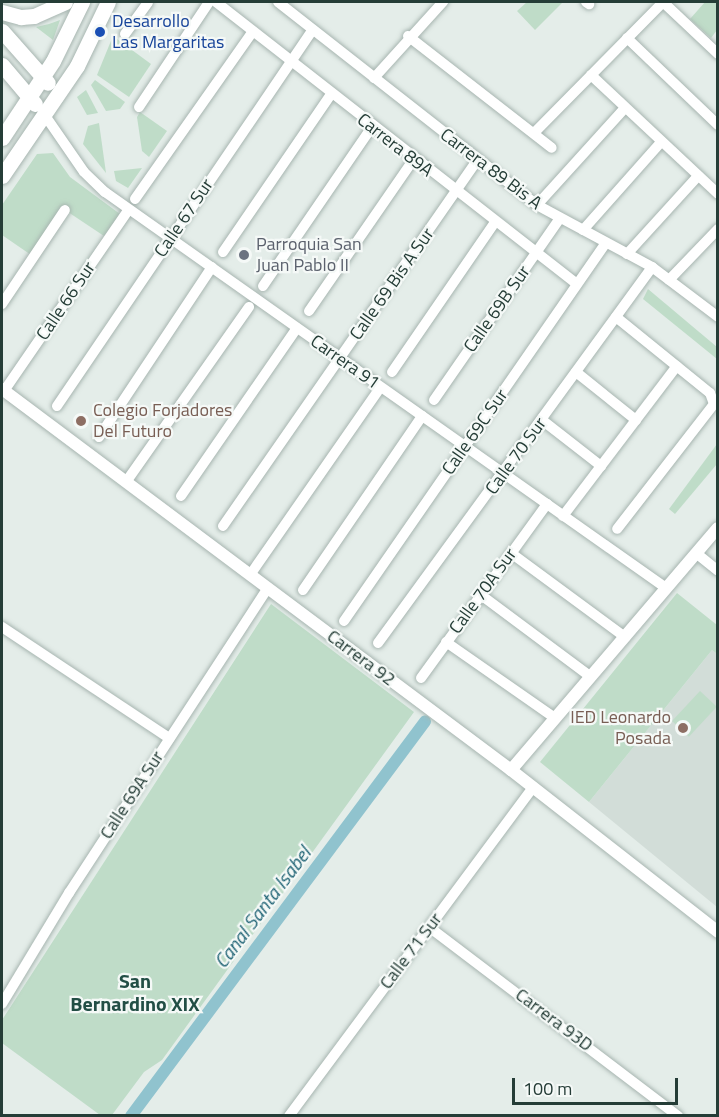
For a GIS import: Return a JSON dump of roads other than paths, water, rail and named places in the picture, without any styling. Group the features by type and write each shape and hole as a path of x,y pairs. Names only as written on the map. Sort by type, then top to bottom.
{"main road":[{"path":"2,12 21,17 34,16 65,2"},
{"path":"2,138 43,77 82,2"},
{"path":"2,176 87,51 108,2"},
{"path":"2,31 59,94"},
{"path":"2,65 44,114"}],"street":[{"path":"125,34 148,2"},
{"path":"139,106 210,2"},
{"name":"Carrera 89A","path":"216,2 455,192 577,284"},
{"name":"Carrera 89 Bis A","path":"278,2 537,205 652,267 713,314"},
{"path":"374,78 408,36 442,2"},
{"path":"534,133 663,2 717,54"},
{"name":"Calle 67 Sur","path":"57,406 313,30"},
{"path":"135,200 253,31"},
{"path":"408,36 552,148"},
{"path":"627,38 717,125"},
{"path":"591,75 717,194"},
{"path":"223,252 331,94"},
{"path":"537,205 626,108"},
{"name":"Carrera 91","path":"44,114 94,182 666,588"},
{"path":"263,286 372,127"},
{"path":"583,230 662,142"},
{"path":"309,311 414,159"},
{"name":"Calle 69 Bis A Sur","path":"223,526 478,159"},
{"path":"627,254 698,176"},
{"path":"2,304 65,210"},
{"name":"Calle 66 Sur","path":"3,390 126,212"},
{"name":"Calle 69B Sur","path":"434,400 560,218"},
{"path":"392,372 495,222"},
{"path":"669,280 717,229"},
{"name":"Calle 69C Sur","path":"344,621 606,243"},
{"path":"99,437 212,267"},
{"name":"Calle 70 Sur","path":"378,644 504,474 652,267"},
{"path":"713,314 717,302"},
{"path":"126,482 249,307"},
{"path":"616,317 710,393 714,404 617,529"},
{"path":"182,496 297,328"},
{"path":"563,516 677,366"},
{"path":"576,372 636,420"},
{"name":"Carrera 92","path":"3,390 511,770 717,932"},
{"path":"250,575 377,392"},
{"path":"303,590 422,416"},
{"path":"542,420 601,466"},
{"name":"Calle 70A Sur","path":"421,678 546,504"},
{"path":"511,770 717,528"},
{"path":"696,553 717,571"},
{"path":"511,554 625,637"},
{"name":"Calle 69A Sur","path":"2,1004 169,738 268,588"},
{"path":"481,595 591,677"},
{"path":"2,627 169,738"},
{"path":"447,642 555,718"},
{"name":"Calle 71 Sur","path":"289,1116 533,787"},
{"name":"Carrera 93D","path":"429,927 678,1116"}],"waterway":[{"name":"Canal Santa Isabel","path":"131,1116 425,721"}],"place":[{"name":"Desarrollo Las Margaritas","path":"100,32"},
{"name":"Parroquia San Juan Pablo II","path":"244,255"},
{"name":"Colegio Forjadores Del Futuro","path":"81,421"},
{"name":"IED Leonardo Posada","path":"683,728"}],"district":[{"name":"San Bernardino XIX","path":"135,992"}]}
